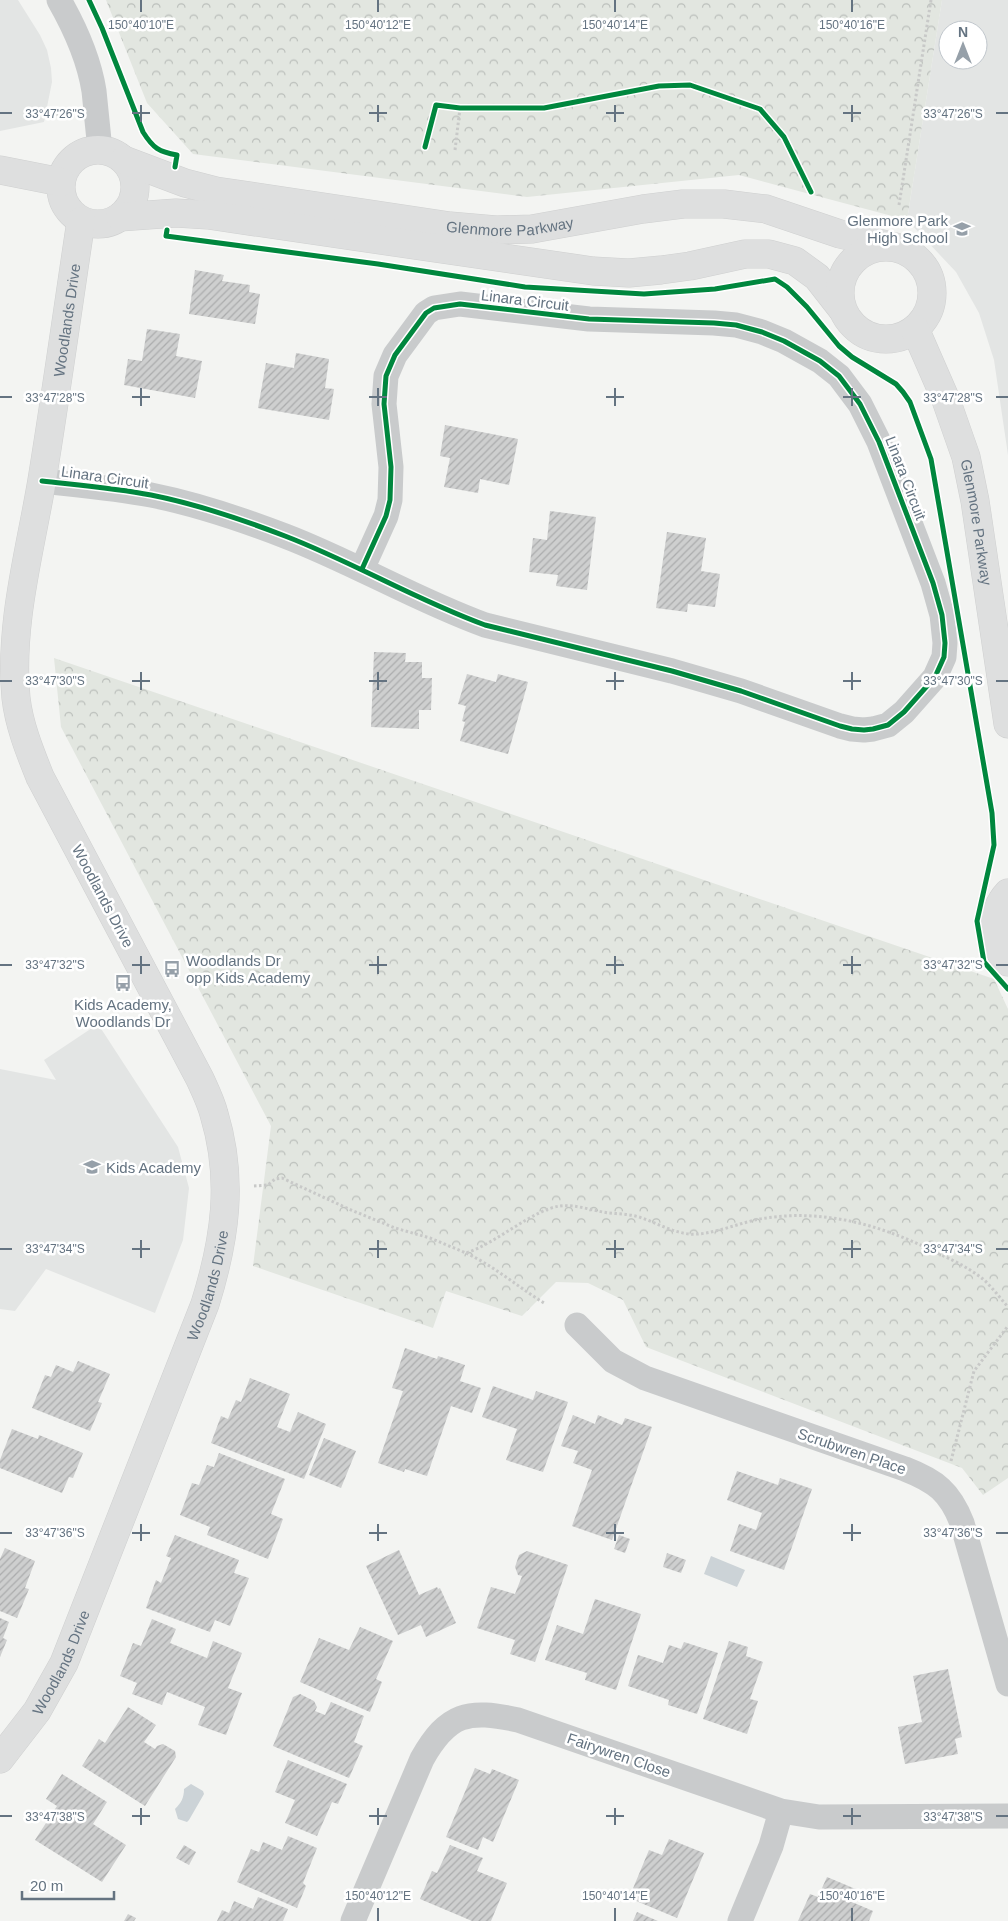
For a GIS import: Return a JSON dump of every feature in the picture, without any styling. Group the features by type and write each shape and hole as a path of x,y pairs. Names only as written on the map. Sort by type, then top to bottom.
{"main road":[{"path":"89,151 112,155 132,170 135,182 134,196 129,208 112,222 102,224 81,221 72,214 65,204 61,193 61,182 64,171 70,162 79,155 89,151"},
{"name":"Glenmore Parkway","path":"112,155 185,182 216,191 450,226 496,230 532,229 643,209 683,204 724,204 766,209 840,234 896,248"},
{"path":"0,170 61,182"},
{"name":"Glenmore Parkway","path":"120,217 176,213 223,217 593,271 629,273 661,270 745,254 769,254 795,261 818,277 842,309"},
{"name":"Woodlands Drive","path":"0,1759 37,1711 64,1663 205,1304 217,1266 223,1234 226,1189 223,1153 214,1114 200,1079 40,777 26,742 16,700 14,661 16,624 42,481 81,221"},
{"path":"896,248 911,254 923,264 930,280 932,296 928,311 915,329 894,338 878,338 863,333 850,323 842,309 840,289 843,274 852,260 865,251 896,248"},
{"name":"Glenmore Parkway","path":"915,329 946,400 966,458 975,501 1008,724"},
{"path":"1008,893 998,910 994,926 997,943 1008,962"}],"street":[{"path":"59,0 73,24 83,50 112,155"},
{"name":"Linara Circuit","path":"42,481 117,490 186,503 223,514 286,536 362,569 460,616 485,625 672,670 852,729 873,729 888,725 896,720 935,677 944,657 944,630 933,583 879,442 860,404 839,376 820,361 784,341 762,332 736,325 714,322 563,318 460,304 434,308 426,313 395,355 386,376 384,397 391,467 390,500 386,516 362,569"},
{"name":"Scrubwren Place","path":"577,1324 613,1361 645,1378 921,1475 943,1490 951,1500 962,1523 1007,1674"},
{"name":"Fairywren Close","path":"353,1921 431,1742 454,1721 466,1716 479,1714 518,1720 781,1811 819,1816 1008,1816"},
{"path":"740,1921 770,1846 781,1811"}],"path":[{"path":"899,204 931,0"},
{"path":"452,107 469,108"},
{"path":"455,150 460,108"},
{"path":"56,114 63,115"},
{"path":"252,1186 268,1185 275,1179 282,1178 368,1217 395,1228 430,1238 481,1260 519,1288 544,1303"},
{"path":"466,1253 480,1248 540,1213 558,1206 631,1215 676,1231 691,1234 764,1218 790,1216 826,1217 858,1222 894,1234 944,1256 984,1280 1008,1307"},
{"path":"943,1490 974,1371 1008,1326"}],"shaded area":[{"path":"0,0 18,0 47,50 52,82 44,122 0,131"},
{"name":"Glenmore Park High School","path":"942,0 1008,0 1008,455 994,360 979,313 956,272 907,220 938,25 938,70 988,70 988,20 939,20"},
{"name":"Kids Academy","path":"98,1024 178,1147 189,1188 183,1240 155,1313 46,1269 15,1311 0,1309 0,1069 56,1080 44,1060"},
{"path":"711,1556 745,1570 737,1587 704,1574"},
{"path":"191,1784 203,1791 204,1794 187,1822 178,1819 175,1809 182,1800 184,1789"}],"green space":[{"path":"106,0 942,0 907,220 739,175 527,197 193,154 147,103"},
{"path":"54,658 994,979 1008,1009 1008,1478 983,1495 962,1468 646,1347 623,1300 588,1283 556,1282 522,1316 446,1291 433,1328 253,1266 271,1126 61,727"}],"building":[{"path":"195,270 224,275 222,281 250,285 249,292 260,294 255,324 189,314"},
{"path":"147,329 180,334 176,356 202,361 195,398 124,385 128,359 142,361"},
{"path":"296,353 329,359 325,388 334,389 329,420 258,408 266,363 294,368"},
{"path":"445,425 518,439 509,485 480,479 478,493 444,487 450,458 440,456"},
{"path":"550,511 596,517 587,590 556,586 558,575 529,572 533,538 547,540"},
{"path":"667,532 706,538 701,571 720,574 715,607 688,604 687,612 656,608"},
{"path":"374,652 406,653 405,662 422,662 422,678 432,678 431,710 419,710 419,729 371,727"},
{"path":"467,674 496,682 498,674 528,682 508,754 460,741 465,722 462,721 466,706 458,704"},
{"path":"405,1348 437,1359 438,1356 465,1365 460,1381 481,1388 472,1413 451,1406 427,1476 405,1469 404,1472 378,1463 403,1391 392,1388"},
{"path":"78,1361 110,1374 98,1402 102,1403 90,1431 32,1408 45,1375 51,1377 56,1365 73,1372"},
{"path":"250,1378 290,1394 277,1427 290,1432 298,1412 326,1424 304,1479 211,1443 221,1416 228,1419 236,1400 241,1402"},
{"path":"493,1386 533,1400 536,1391 568,1402 543,1472 506,1460 517,1429 482,1417"},
{"path":"573,1415 595,1424 598,1415 622,1425 625,1418 652,1427 612,1540 572,1526 592,1470 573,1463 578,1451 561,1446"},
{"path":"12,1429 38,1439 39,1435 83,1453 73,1478 69,1477 62,1493 0,1468 0,1460"},
{"path":"324,1438 356,1451 341,1488 309,1475"},
{"path":"219,1453 285,1479 271,1514 283,1519 268,1559 207,1535 210,1527 180,1515 192,1483 199,1485 207,1465 214,1467"},
{"path":"737,1471 778,1485 780,1478 812,1489 784,1570 730,1551 739,1524 756,1530 762,1513 727,1500"},
{"path":"175,1535 239,1560 234,1573 249,1578 230,1626 215,1620 210,1632 146,1608 156,1580 161,1583 171,1558 166,1556"},
{"path":"619,1535 630,1539 625,1553 614,1549"},
{"path":"5,1548 35,1561 25,1588 29,1589 17,1618 0,1611 0,1559"},
{"path":"399,1550 419,1595 437,1587 438,1589 440,1588 456,1623 426,1637 421,1625 398,1635 366,1566"},
{"path":"527,1551 568,1565 535,1662 510,1654 515,1640 477,1628 491,1587 515,1594 522,1576 518,1575 515,1567 519,1555"},
{"path":"667,1553 686,1560 681,1573 663,1567"},
{"path":"595,1599 641,1614 616,1690 585,1680 587,1673 545,1660 557,1625 583,1634"},
{"path":"0,1618 9,1622 3,1638 7,1640 0,1657"},
{"path":"152,1619 176,1629 170,1643 207,1658 213,1641 242,1653 228,1688 242,1693 226,1735 198,1725 205,1707 167,1692 162,1705 132,1694 137,1683 120,1676 133,1643 141,1646"},
{"path":"360,1627 393,1641 376,1679 382,1682 370,1712 300,1682 319,1638 349,1650"},
{"path":"729,1641 748,1647 746,1656 763,1662 750,1699 758,1701 747,1734 703,1719"},
{"path":"684,1642 718,1653 697,1714 668,1705 669,1700 628,1686 638,1655 663,1663 669,1645 681,1649"},
{"path":"948,1669 962,1737 955,1739 958,1754 905,1764 898,1727 922,1722 913,1676"},
{"path":"300,1694 314,1701 317,1707 315,1711 325,1715 331,1702 364,1716 354,1742 363,1746 349,1778 273,1746 293,1697"},
{"path":"128,1707 156,1725 144,1742 155,1749 163,1744 175,1751 176,1757 145,1806 82,1766 99,1739 105,1743"},
{"path":"288,1760 347,1784 338,1804 332,1802 317,1836 285,1823 295,1800 275,1792"},
{"path":"475,1768 490,1774 492,1769 519,1780 493,1842 483,1837 478,1850 446,1837"},
{"path":"62,1774 107,1802 93,1824 126,1845 102,1882 35,1840 57,1806 46,1799"},
{"path":"288,1836 317,1848 303,1883 306,1886 297,1908 237,1882 251,1849 259,1852 263,1842 282,1850"},
{"path":"669,1839 704,1853 677,1918 629,1898 649,1850 662,1855"},
{"path":"184,1845 196,1852 189,1865 176,1858"},
{"path":"450,1845 483,1858 477,1871 507,1883 491,1921 472,1921 420,1899 432,1871 437,1873"},
{"path":"827,1877 858,1890 852,1902 873,1911 869,1921 798,1921 810,1894 818,1897"},
{"path":"258,1897 288,1909 283,1921 217,1921 222,1910 229,1913 234,1901 253,1909"},
{"path":"637,1912 658,1921 633,1921"},
{"path":"128,1914 136,1918 134,1921 124,1921"}],"cycle path":[{"path":"89,0 143,132 157,148 177,155 175,167"},
{"path":"425,147 436,105 460,108 544,108 659,86 690,85 760,109 784,137 811,192"},
{"path":"167,230 166,236 378,264 525,287 644,294 715,289 775,279 787,287 807,307 839,346 852,357 896,384 910,402 931,459 992,813 994,845 977,921 984,962 1008,989"},
{"path":"42,481 137,493 218,512 310,546 434,604 485,625 672,671 741,691 852,729 864,730 888,725 904,712 935,677 944,657 945,643 942,615 933,583 879,442 860,404 839,376 820,361 784,341 762,332 736,325 589,319 460,304 434,308 426,313 395,355 386,376 384,404 391,467 390,500 386,516 362,569"}],"place":[{"name":"Glenmore Park High School","path":"962,229"},
{"name":"Woodlands Dr opp Kids Academy","path":"172,969"},
{"name":"Kids Academy, Woodlands Dr","path":"123,983"},
{"name":"Kids Academy","path":"92,1167"}]}
